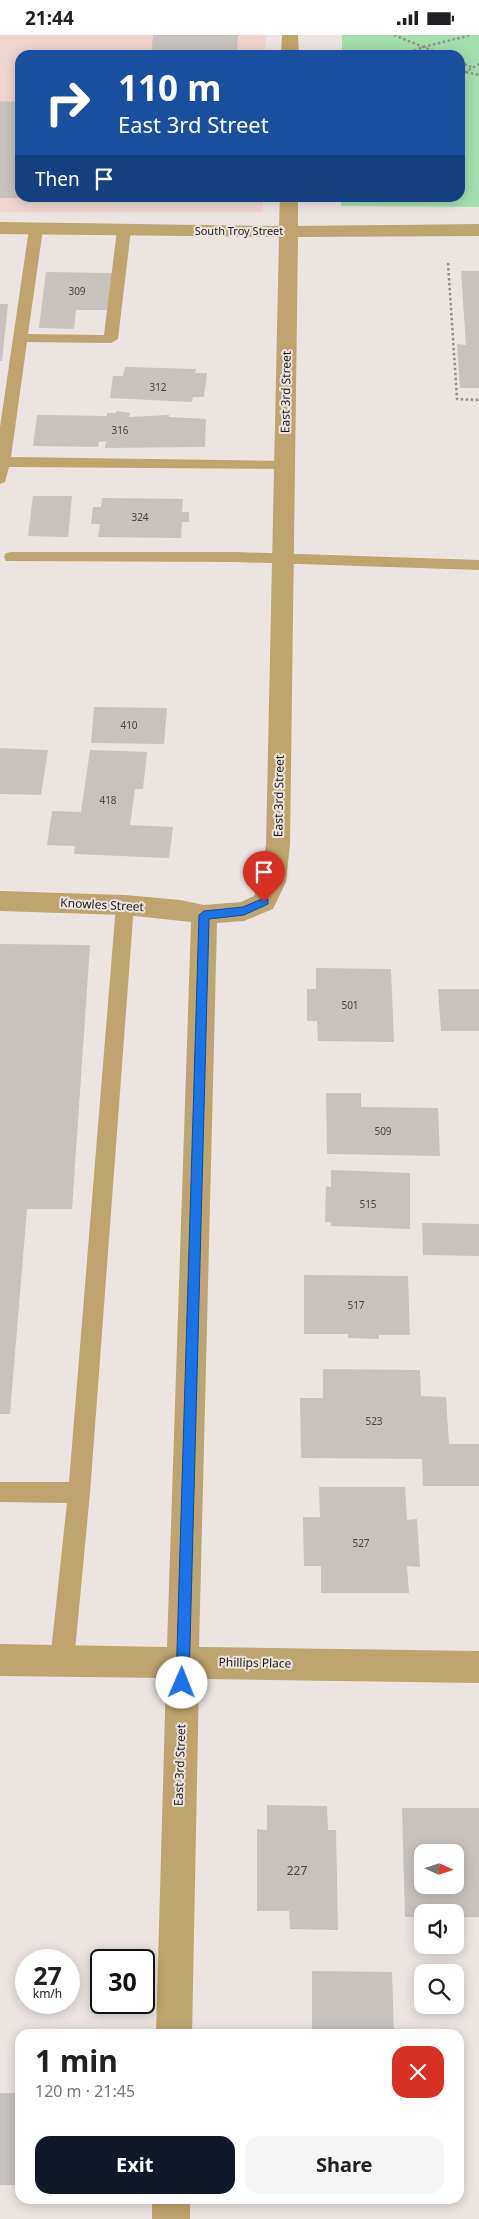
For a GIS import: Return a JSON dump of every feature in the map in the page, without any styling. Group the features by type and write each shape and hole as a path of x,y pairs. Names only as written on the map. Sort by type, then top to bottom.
{"street":[{"path":"290,35 290,50"},
{"name":"East 3rd Street","path":"174,2029 204,915 244,911 264,902 273,882 278,844 289,202"},
{"name":"South Troy Street","path":"0,228 479,231"},
{"name":"Knowles Street","path":"0,901 125,905 180,910 204,915"},
{"name":"Phillips Place","path":"0,1660 479,1667"},
{"path":"171,2204 171,2219"}],"lane":[{"path":"0,479 36,229"},
{"path":"20,338 111,339 124,230"},
{"path":"2,459 285,466"},
{"path":"12,557 235,557 479,565"},
{"path":"62,1661 79,1493 125,905"},
{"path":"0,1492 79,1493"}],"path":[{"path":"394,35 430,50"},
{"path":"416,50 470,35"},
{"path":"465,64 472,67"},
{"path":"466,72 479,64"},
{"path":"466,72 479,75"},
{"path":"448,257 457,399 479,400"}],"shaded area":[{"path":"0,35 266,35 265,50 15,50 15,202 263,202 263,212 0,212"}],"green space":[{"path":"342,35 479,35 479,207 341,206 341,202 465,202 465,50 342,50"}],"building":[{"path":"153,35 238,35 237,50 152,50"},
{"path":"0,101 15,102 15,198 0,198"},
{"path":"461,271 479,271 479,388 460,388 457,344 466,345"},
{"path":"46,272 112,273 108,310 76,310 74,329 39,328"},
{"path":"0,304 8,304 2,361 0,361"},
{"path":"125,367 196,369 195,373 207,373 204,397 193,397 192,402 110,398 113,376 123,376"},
{"path":"117,411 130,413 129,417 169,415 169,417 206,419 205,447 105,448 106,441 99,442 98,447 33,446 37,415 107,416 107,413 116,413"},
{"path":"33,496 72,496 68,537 28,536"},
{"path":"102,498 183,499 182,512 189,512 189,522 182,522 181,538 98,537 100,524 91,524 93,507 101,507"},
{"path":"94,707 167,708 164,744 91,743"},
{"path":"0,748 48,750 41,795 0,794"},
{"path":"90,750 147,752 143,789 135,789 130,825 173,827 169,858 74,854 75,846 47,845 52,811 81,812"},
{"path":"0,944 90,945 72,1209 27,1209 10,1414 0,1414"},
{"path":"316,968 391,969 394,1042 318,1041 317,1021 307,1021 307,989 316,989"},
{"path":"438,989 479,989 479,1031 441,1031"},
{"path":"326,1093 361,1093 361,1107 438,1108 440,1156 327,1154"},
{"path":"331,1170 410,1173 410,1229 331,1226 331,1222 325,1222 326,1186 331,1187"},
{"path":"422,1223 479,1224 479,1256 423,1255"},
{"path":"304,1275 408,1276 410,1335 379,1335 379,1339 348,1338 348,1334 304,1334"},
{"path":"323,1369 420,1370 421,1396 446,1397 449,1444 479,1444 479,1486 423,1486 422,1459 301,1458 300,1398 323,1398"},
{"path":"319,1487 405,1487 407,1520 417,1519 420,1567 407,1566 409,1593 321,1593 321,1566 304,1566 303,1517 320,1517"},
{"path":"267,1805 327,1806 328,1830 336,1830 338,1930 290,1929 289,1911 257,1911 257,1829 267,1830"},
{"path":"402,1808 479,1808 479,1917 464,1917 464,1904 414,1904 414,1917 405,1917"},
{"path":"312,1971 392,1972 394,2029 312,2029"},
{"path":"0,2093 15,2093 15,2185 0,2185"}],"route":[{"path":"182,1683 204,915 244,911 264,902"}]}
